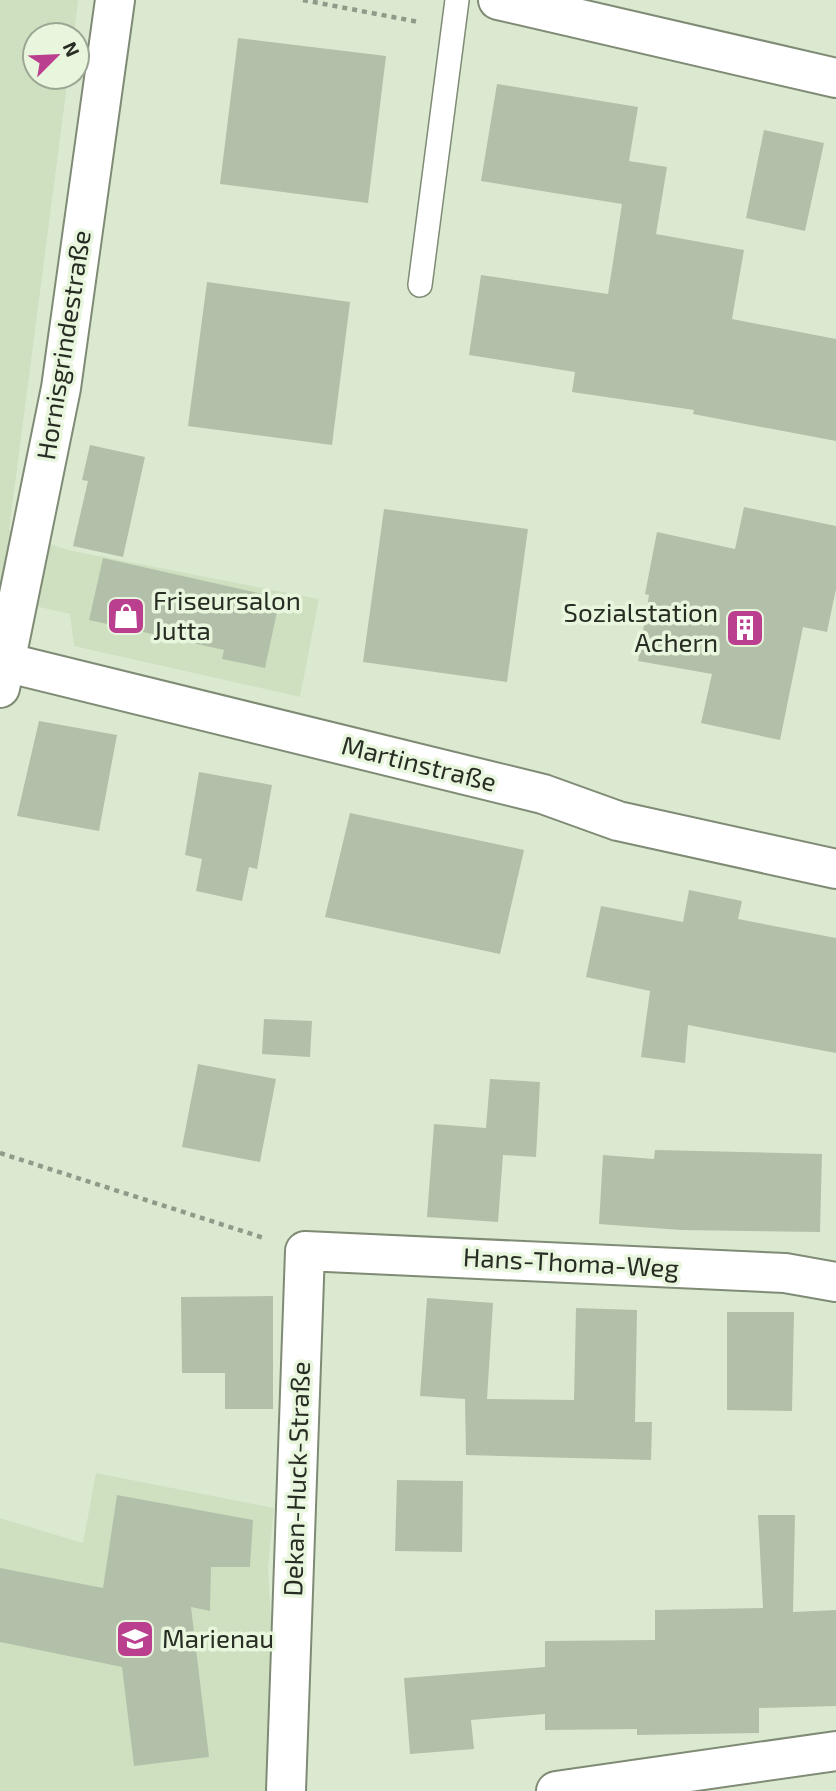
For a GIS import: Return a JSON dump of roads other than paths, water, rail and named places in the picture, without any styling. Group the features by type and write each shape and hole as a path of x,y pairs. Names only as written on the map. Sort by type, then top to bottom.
{"street":[{"name":"Hornisgrindestraße","path":"2,671 61,388 116,0"},
{"path":"498,0 836,78"},
{"name":"Martinstraße","path":"2,671 543,794 618,821 836,869"},
{"name":"Hans-Thoma-Weg","path":"305,1251 785,1273 836,1282"},
{"name":"Dekan-Huck-Straße","path":"286,1791 305,1251"},
{"path":"556,1791 836,1751"}],"lane":[{"path":"420,285 457,0"}],"place":[{"name":"Friseursalon Jutta","path":"126,616"},
{"name":"Sozialstation Achern","path":"745,628"},
{"name":"Marienau","path":"135,1639"}]}
